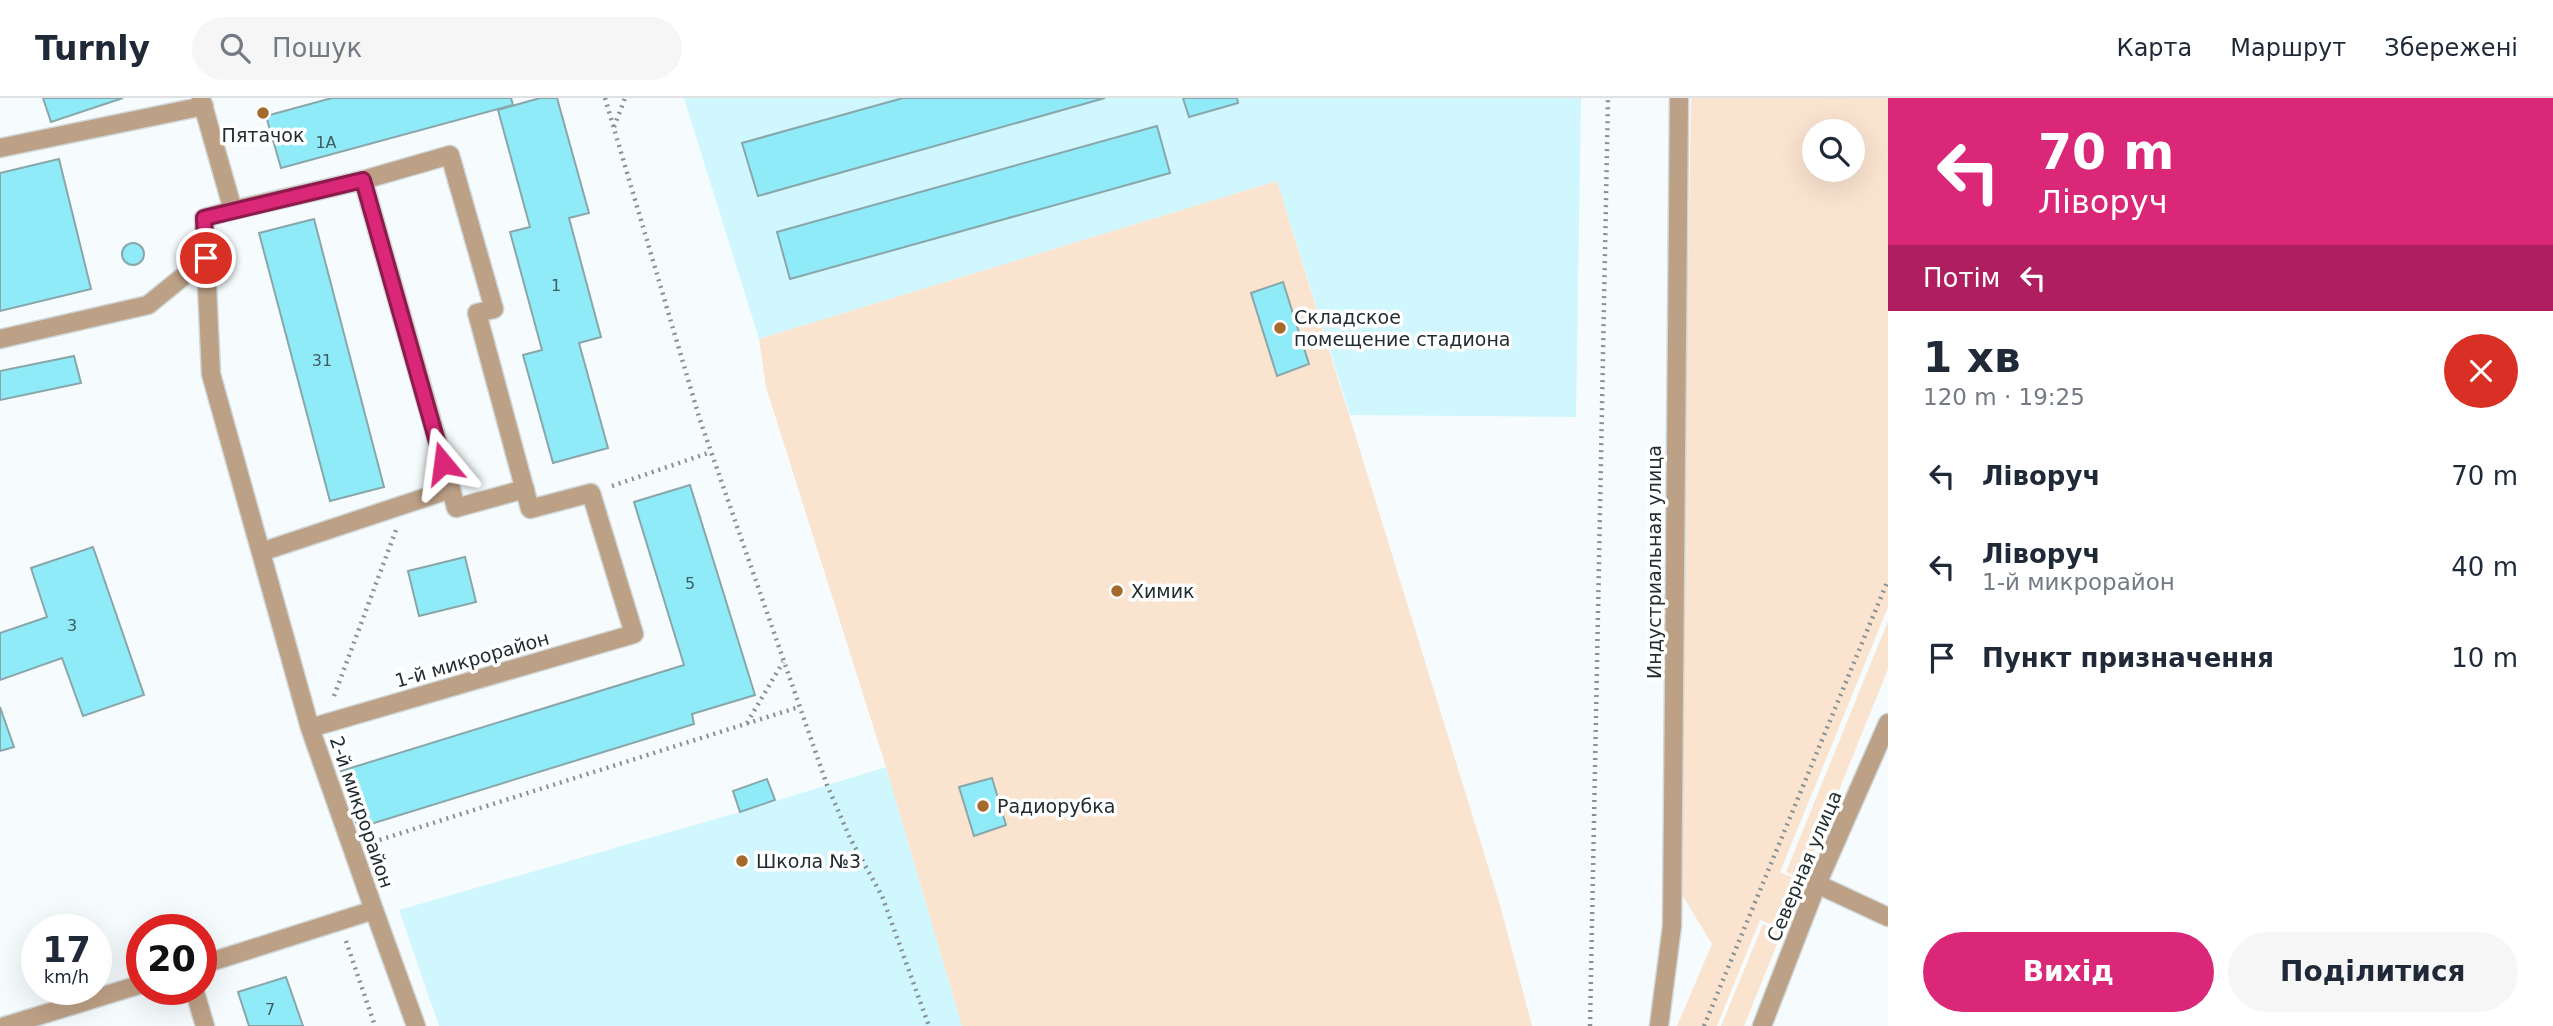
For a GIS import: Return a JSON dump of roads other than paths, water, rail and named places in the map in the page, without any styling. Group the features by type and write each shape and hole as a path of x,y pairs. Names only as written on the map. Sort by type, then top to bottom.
{"street":[{"name":"Индустриальная улица","path":"1659,1026 1672,926 1679,98"},
{"path":"0,148 202,102 233,210"},
{"path":"317,726 261,552 211,374 204,218 363,180 450,155 494,309 477,313 525,489 456,508 363,180"},
{"path":"0,339 148,305 206,258"},
{"path":"261,552 451,489"},
{"name":"1-й микрорайон","path":"317,726 634,634 592,493 530,509 525,489"},
{"name":"Северная улица","path":"1762,1026 1817,884 1888,723"},
{"name":"2-й микрорайон","path":"317,726 353,849 416,1026"},
{"path":"1817,884 1888,917"},
{"path":"217,960 374,910"},
{"path":"5,1026 126,989"},
{"path":"199,1005 205,1026"}],"place":[{"name":"Пятачок","path":"263,113"},
{"name":"Складское помещение стадиона","path":"1280,328"},
{"name":"Химик","path":"1117,591"},
{"name":"Радиорубка","path":"983,806"},
{"name":"Школа №3","path":"742,861"}]}
